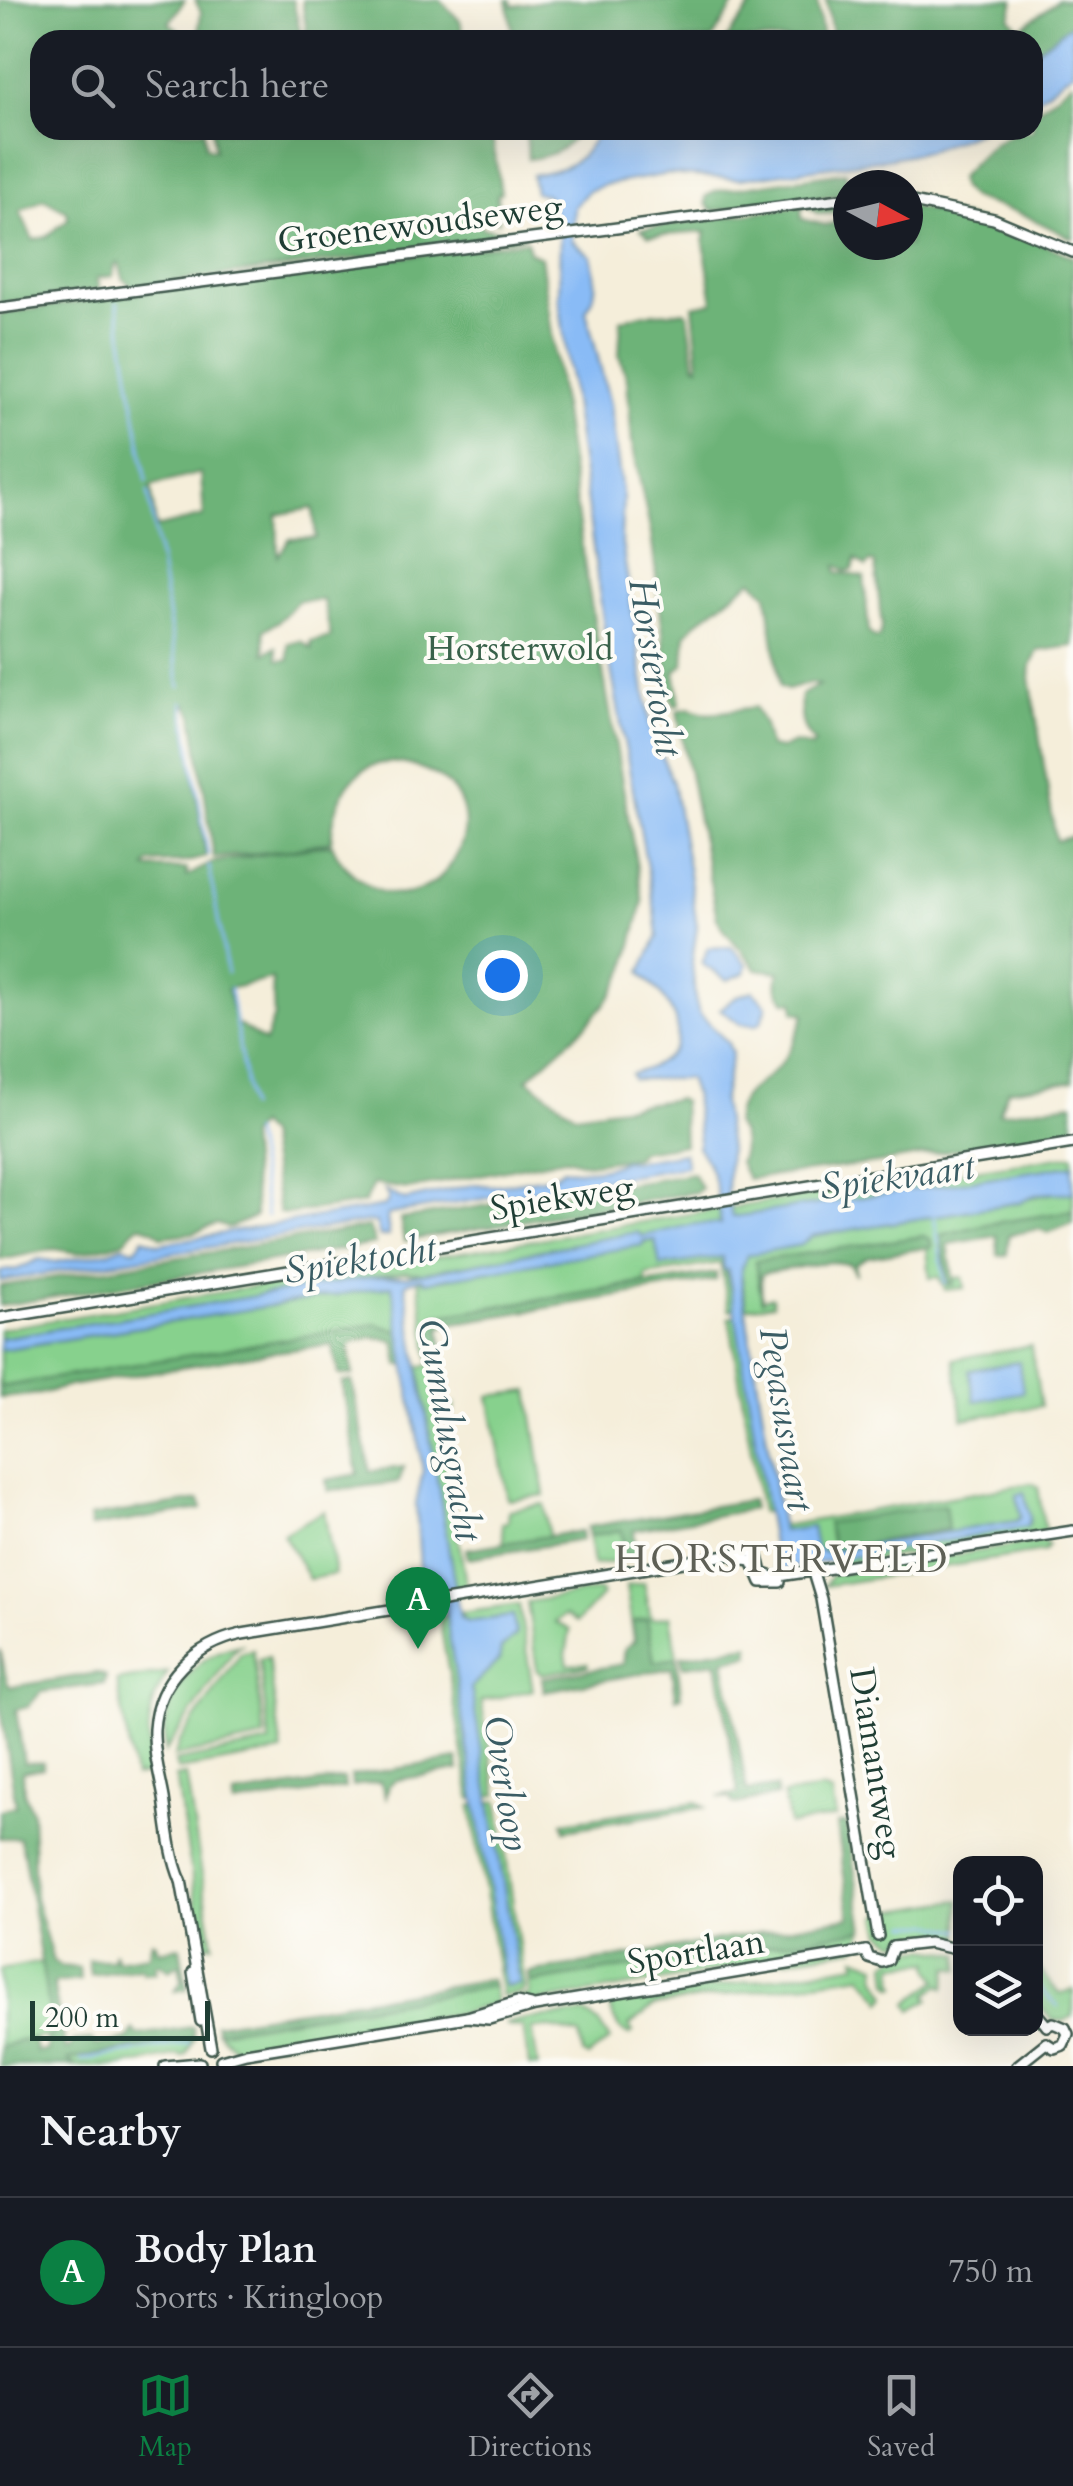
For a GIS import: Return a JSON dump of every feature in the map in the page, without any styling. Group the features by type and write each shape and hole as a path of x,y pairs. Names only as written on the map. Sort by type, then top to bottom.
{"street":[{"name":"Groenewoudseweg","path":"0,308 833,200"},
{"path":"923,204 994,219 1073,252"},
{"name":"Spiekweg","path":"0,1318 1073,1143"},
{"path":"209,2058 160,1727 170,1692 193,1662 228,1642 458,1601 746,1557 764,1584 1073,1531"},
{"name":"Diamantweg","path":"817,1574 878,1936"},
{"path":"878,1936 888,1938 893,1948 888,1960 882,1962 869,1958 866,1951 868,1941 878,1936"},
{"path":"893,1948 929,1944 953,1949"},
{"name":"Sportlaan","path":"165,2066 468,2017 489,2019 535,2006 866,1951"},
{"path":"1043,2022 1047,2026"},
{"path":"1069,2025 1063,2045 1054,2048 1046,2043 1043,2035 1047,2026 1069,2025"},
{"path":"1017,2066 1046,2043"}],"green space":[{"path":"0,0 185,0 169,23 179,30 30,30 30,140 205,140 206,147 215,150 214,140 493,140 501,193 497,195 499,222 476,218 483,228 524,234 132,287 123,279 119,263 113,276 96,278 100,290 0,304","holes":["44,199 67,211 68,219 46,237 33,240 20,211"]},
{"path":"195,0 293,0 300,30 199,30 201,12"},
{"path":"302,0 440,0 460,21 462,30 306,30"},
{"path":"507,0 511,0 512,6 551,0 737,0 718,30 512,30"},
{"path":"756,0 817,0 822,30 734,30"},
{"path":"826,0 1014,0 1010,18 1020,28 1058,0 1073,0 1073,23 1043,46 1043,30 831,30"},
{"path":"1073,81 1073,239 1024,215 971,198 961,187 959,178 999,140 1043,140 1043,105"},
{"path":"527,140 571,140 557,151 528,159"},
{"path":"833,174 833,197 712,211 706,196 717,191"},
{"path":"833,203 833,213 818,214 807,206 801,208 802,219 833,223 833,260 923,260 923,209 993,225 1073,257 1073,646 1038,651 1030,678 1056,841 1073,836 1073,1081 1008,1090 999,1113 1073,1103 1073,1130 877,1163 747,1179 739,1162 743,1142 735,1124 740,1102 784,1059 805,1014 795,1012 794,1001 787,1002 781,995 777,985 779,972 756,969 717,918 677,711 689,708 708,714 755,707 769,747 781,749 794,743 812,747 815,743 802,722 801,695 819,685 811,683 787,690 780,687 767,594 752,580 686,635 684,664 675,671 680,704 675,706 671,699 651,534 632,443 627,379 619,355 621,320 641,314 685,311 695,364 699,366 693,306 713,302 704,243 706,232 649,236 641,229 812,204","holes":["856,559 866,567 875,563 882,626 879,638 869,633 864,577 837,572 837,565 846,571 853,570"]},
{"name":"Horsterwold","path":"527,241 529,252 541,257 585,568 643,902 626,968 612,995 586,1026 527,1079 575,1114 682,1101 684,1145 587,1164 566,1158 408,1189 373,1184 364,1203 287,1214 279,1213 267,1135 258,1125 249,1137 255,1217 229,1228 217,1224 193,1233 162,1237 139,1225 124,1242 109,1246 77,1253 54,1249 0,1260 0,314 238,278","holes":["201,473 204,516 156,528 151,486","313,508 316,538 290,539 278,556 277,515","323,600 331,637 311,642 312,649 301,641 288,644 289,660 278,660 276,647 265,653 264,630 298,601","187,704 193,715 214,858 331,841 346,788 370,767 385,763 425,770 451,787 463,810 464,835 455,858 438,878 417,891 392,894 366,884 346,867 332,844 214,862 187,876 187,869 146,868 150,863 206,857 184,708","272,979 274,1016 265,1042 236,1023 227,989"]},
{"path":"1073,1155 1073,1165 736,1218 732,1218 729,1208"},
{"path":"693,1173 701,1188 697,1192 404,1241 400,1219"},
{"path":"1060,1192 1073,1193 1073,1211 941,1235 946,1282 954,1284 953,1279 963,1278 965,1288 945,1290 939,1277 930,1278 930,1239 924,1236 756,1261 762,1300 772,1297 773,1304 746,1308 741,1270 747,1255 812,1236 1021,1202"},
{"path":"720,1209 720,1225 642,1236 637,1232 422,1273 403,1272 0,1338 0,1329"},
{"path":"1073,1211 1073,1223 1048,1233 1039,1229 1009,1235 1007,1255 998,1255 997,1236 948,1244 954,1284 948,1285 941,1235"},
{"path":"369,1227 375,1244 0,1306 0,1286"},
{"path":"924,1236 930,1239 932,1247 868,1257 855,1264 855,1275 850,1264 830,1262 765,1273 761,1275 762,1302 755,1261"},
{"path":"656,1240 722,1256 735,1309 729,1310 720,1263 646,1275 646,1282 435,1316 431,1327 437,1360 430,1361 418,1278 426,1282"},
{"path":"716,1273 716,1280 449,1324 440,1328 444,1358 437,1360 431,1327 435,1316"},
{"path":"392,1286 400,1331 375,1325 0,1387 0,1350"},
{"path":"736,1315 768,1511 761,1512 729,1317"},
{"path":"375,1324 400,1331 405,1365 399,1365 395,1342 371,1338 349,1348 353,1375 339,1375 332,1345 0,1398 0,1387"},
{"path":"1031,1346 1041,1406 963,1419 954,1359"},
{"path":"436,1364 444,1405 454,1404 453,1415 437,1419 466,1582 465,1594 456,1595 419,1367"},
{"path":"352,1381 370,1471 404,1467 399,1482 328,1491 326,1480 358,1474 342,1382"},
{"path":"529,1391 545,1495 508,1500 489,1396"},
{"path":"1032,1483 1038,1487 1045,1531 1018,1537 839,1565 827,1561 1029,1525 1030,1517 1017,1495 1021,1517 1017,1521 826,1552 782,1532 781,1526"},
{"path":"200,1500 202,1509 91,1527 89,1517"},
{"path":"751,1500 753,1509 634,1530 636,1558 627,1560 621,1530 589,1536 587,1527"},
{"path":"544,1504 549,1537 504,1543 502,1523 508,1522 509,1510"},
{"path":"945,1505 948,1529 833,1550 827,1523"},
{"path":"324,1511 335,1574 309,1579 283,1534"},
{"path":"621,1530 627,1560 593,1565 589,1536"},
{"path":"581,1531 582,1540 468,1558 466,1549"},
{"path":"1043,1541 1048,1545 1044,1551 824,1586 832,1575"},
{"path":"644,1583 651,1619 670,1616 677,1658 654,1662 647,1619 624,1664 623,1652 634,1640 626,1586"},
{"path":"599,1590 602,1595 577,1622 565,1615 555,1622 570,1630 568,1665 588,1666 542,1674 537,1670 527,1602"},
{"path":"519,1605 533,1690 481,1701 497,1795 488,1796 471,1687 499,1660 501,1648 516,1635 513,1616 467,1622 459,1613"},
{"path":"446,1615 477,1798 471,1799 441,1628 440,1617"},
{"path":"647,1619 654,1662 677,1658 681,1696 676,1698 672,1668 544,1691 542,1678 624,1664 625,1648 635,1641 632,1622"},
{"path":"241,1645 165,1752 168,1715 182,1683 207,1658"},
{"path":"749,1645 750,1655 724,1660 747,1791 776,1787 777,1796 734,1804 730,1798 719,1797 738,1793 717,1662 683,1666 681,1656"},
{"path":"0,1649 11,1687 97,1673 106,1676 104,1684 41,1692 28,1707 16,1710 24,1763 43,1762 43,1768 23,1772 24,1792 32,1811 35,1898 53,1961 59,1966 79,1968 80,1980 53,1983 65,2049 73,2042 91,2040 96,2045 128,2039 133,2030 137,2035 193,2027 194,2038 68,2060 74,2066 0,2066 0,2048 34,2039 36,2052 47,2051 46,2037 53,2035 23,1851 19,1838 0,1838 0,1810 16,1806 0,1703"},
{"path":"253,1650 265,1738 174,1757 180,1741 241,1653"},
{"path":"268,1657 282,1752 177,1770 175,1762 270,1743 259,1659"},
{"path":"168,1672 155,1697 150,1721 152,1774 134,1777 117,1681"},
{"path":"458,1759 459,1770 397,1780 389,1785 386,1797 380,1782 352,1786 351,1776"},
{"path":"186,1775 213,1944 203,1945 176,1777"},
{"path":"344,1779 345,1788 234,1805 234,1796"},
{"path":"822,1789 832,1793 836,1817 789,1825 783,1795"},
{"path":"498,1801 525,1986 522,1993 502,1997 471,1806 477,1804 506,1987 520,1984 490,1802"},
{"path":"697,1802 705,1807 565,1830 563,1822"},
{"path":"847,1823 864,1930 529,1983 529,1973 850,1917 837,1824"},
{"path":"953,1901 953,1942 936,1937 902,1937 904,1941 895,1942 882,1933 878,1916"},
{"path":"864,1930 855,1948 536,2002 514,1999 529,1996 529,1983"},
{"path":"152,1941 158,1951 180,1947 187,1989 175,1991 182,1980 179,1964 169,1970 155,1965 156,1972 143,1973 141,1968 90,1975 88,1960 112,1960 114,1952 116,1960 149,1955"},
{"path":"927,1948 953,1953 953,1968 949,1967 945,1988 940,1985 927,1995 930,1999 912,2010 908,2003 938,1980 930,1968 931,1962 895,1965 894,1987 889,1982 887,1963 905,1951"},
{"path":"856,1957 877,1965 877,1978 888,1995 883,2001 862,1975 654,2006 629,2026 633,2032 629,2035 619,2027 612,2013 611,2004 857,1964"},
{"path":"42,1962 53,2036 20,2040 0,2048 0,1970"},
{"path":"1043,1973 1059,1994 1073,1989 1073,2016 1064,2021 1052,2020 1043,2010"},
{"path":"491,1979 493,1986 217,2031 215,2024"},
{"path":"493,1986 496,2002 463,2013 236,2050 217,2031"},
{"path":"584,2013 599,2023 610,2040 588,2057 583,2054 580,2035 551,2028 532,2029 538,2066 529,2066 523,2027 506,2024 525,2019"},
{"path":"194,2038 181,2057 119,2066 74,2066 67,2060"}],"water":[{"path":"1073,23 1073,71 1043,94 1043,46"},
{"path":"593,140 956,140 927,151 886,159 740,179 668,174 604,185 588,191 574,207 572,241 591,256 594,271 595,291 586,311 610,404 623,500 621,537 651,730 673,783 690,879 697,927 692,961 695,999 699,1013 728,1043 732,1054 722,1102 732,1217 1073,1165 1073,1193 1039,1194 1021,1202 812,1236 801,1245 747,1255 741,1270 742,1287 782,1531 812,1527 816,1548 826,1552 1017,1521 1021,1517 1017,1495 1024,1492 1030,1517 1027,1527 776,1570 728,1270 724,1270 722,1257 660,1266 655,1240 643,1241 643,1245 425,1282 422,1278 405,1285 460,1618 467,1622 513,1616 516,1635 501,1648 499,1660 471,1687 520,1984 505,1987 442,1591 421,1580 416,1504 423,1471 392,1286 0,1350 0,1338 371,1277 409,1276 637,1232 642,1236 695,1224 720,1224 715,1183 697,1147 694,1095 688,1079 633,1079 631,1074 669,1055 675,1047 677,1025 663,997 641,972 658,936 655,911 606,642 559,299 560,231 548,195 535,192 532,175 573,163"},
{"path":"731,947 747,964 745,973 727,980 702,964 708,948"},
{"path":"753,991 767,1006 762,1021 756,1025 740,1024 720,1009 738,996"},
{"path":"684,1153 687,1166 390,1214 389,1236 380,1237 376,1223 367,1222 0,1281 0,1271 18,1269 39,1259 56,1262 123,1246 135,1249 144,1238 159,1244 385,1206 389,1199 385,1191 405,1200 476,1184 491,1186 554,1176 563,1169 594,1169 623,1160"},
{"path":"1019,1362 1023,1392 975,1401 969,1370"}],"waterway":[{"path":"117,302 147,482"},
{"path":"148,491 180,687"},
{"path":"183,702 208,855"},
{"path":"209,866 227,973"},
{"path":"230,988 249,1107"},
{"path":"253,1132 267,1216"},
{"path":"934,1216 945,1283"},
{"path":"908,1925 953,1929"},
{"path":"1043,1991 1058,2007"},
{"path":"81,2060 189,2043"}],"place":[{"name":"Body Plan","path":"418,1649"}],"district":[{"name":"HORSTERVELD","path":"782,1559"}],"water label":[{"name":"Horstertocht","path":"655,667"},
{"name":"Spiekvaart","path":"897,1177"},
{"name":"Spiektocht","path":"360,1260"},
{"name":"Pegasusvaart","path":"786,1419"},
{"name":"Cumulusgracht","path":"449,1430"},
{"name":"Overloop","path":"506,1783"}]}
